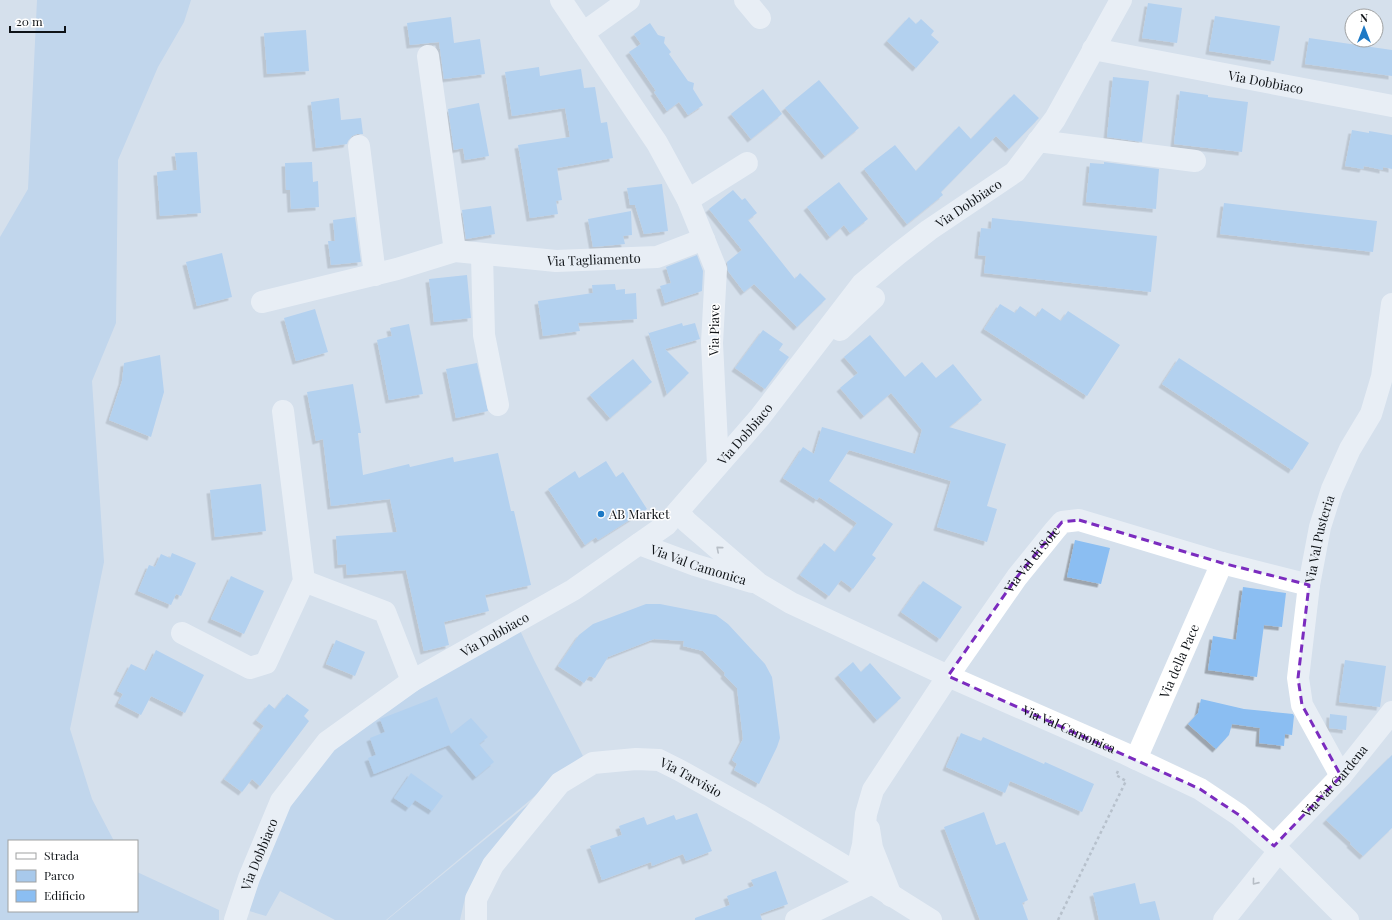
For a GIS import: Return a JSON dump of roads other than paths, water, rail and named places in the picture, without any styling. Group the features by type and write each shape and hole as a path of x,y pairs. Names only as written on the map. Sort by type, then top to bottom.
{"street":[{"name":"Via Piave","path":"561,0 657,142 688,200 716,269 712,344 718,465"},
{"path":"583,33 629,0"},
{"path":"745,0 760,18"},
{"name":"Via Dobbiaco","path":"235,920 249,878 281,801 328,742 412,681 573,590 666,525 760,417 862,284 929,230 1015,172 1055,119 1121,0"},
{"name":"Via Dobbiaco","path":"1093,49 1392,106"},
{"path":"428,56 455,252"},
{"path":"1038,141 1195,161"},
{"path":"359,146 375,275"},
{"path":"688,200 747,163"},
{"name":"Via Tagliamento","path":"262,302 375,275 455,252 556,261 657,257 704,239"},
{"path":"482,254 484,335 498,405"},
{"path":"806,357 851,321 874,298"},
{"name":"Via Val Pusteria","path":"1341,776 1302,705 1298,678 1309,585 1320,527 1332,490 1350,449 1371,414 1382,377 1392,304"},
{"path":"182,633 250,668 266,663 304,580 283,410"},
{"name":"Via Val Camonica","path":"678,512 687,522 759,584 792,603 948,676 1200,789 1239,814 1348,920"},
{"name":"Via Val di Sole","path":"864,878 863,845 866,814 873,790 948,676 1017,577 1062,522 1079,520 1222,563 1309,585"},
{"name":"Via Val Camonica","path":"639,544 695,565 759,584"},
{"name":"Via della Pace","path":"1136,759 1222,563"},
{"path":"304,580 385,612 412,681"},
{"name":"Via Val Gardena","path":"1224,920 1276,849 1341,776 1392,712"},
{"name":"Via Tarvisio","path":"476,920 476,899 493,865 560,783 593,763 636,759 659,760 679,770 758,814 931,920"},
{"name":"Via Val di Sole","path":"866,814 872,848 891,896"},
{"path":"796,920 864,878"}],"place":[{"name":"AB Market","path":"601,514"}]}
